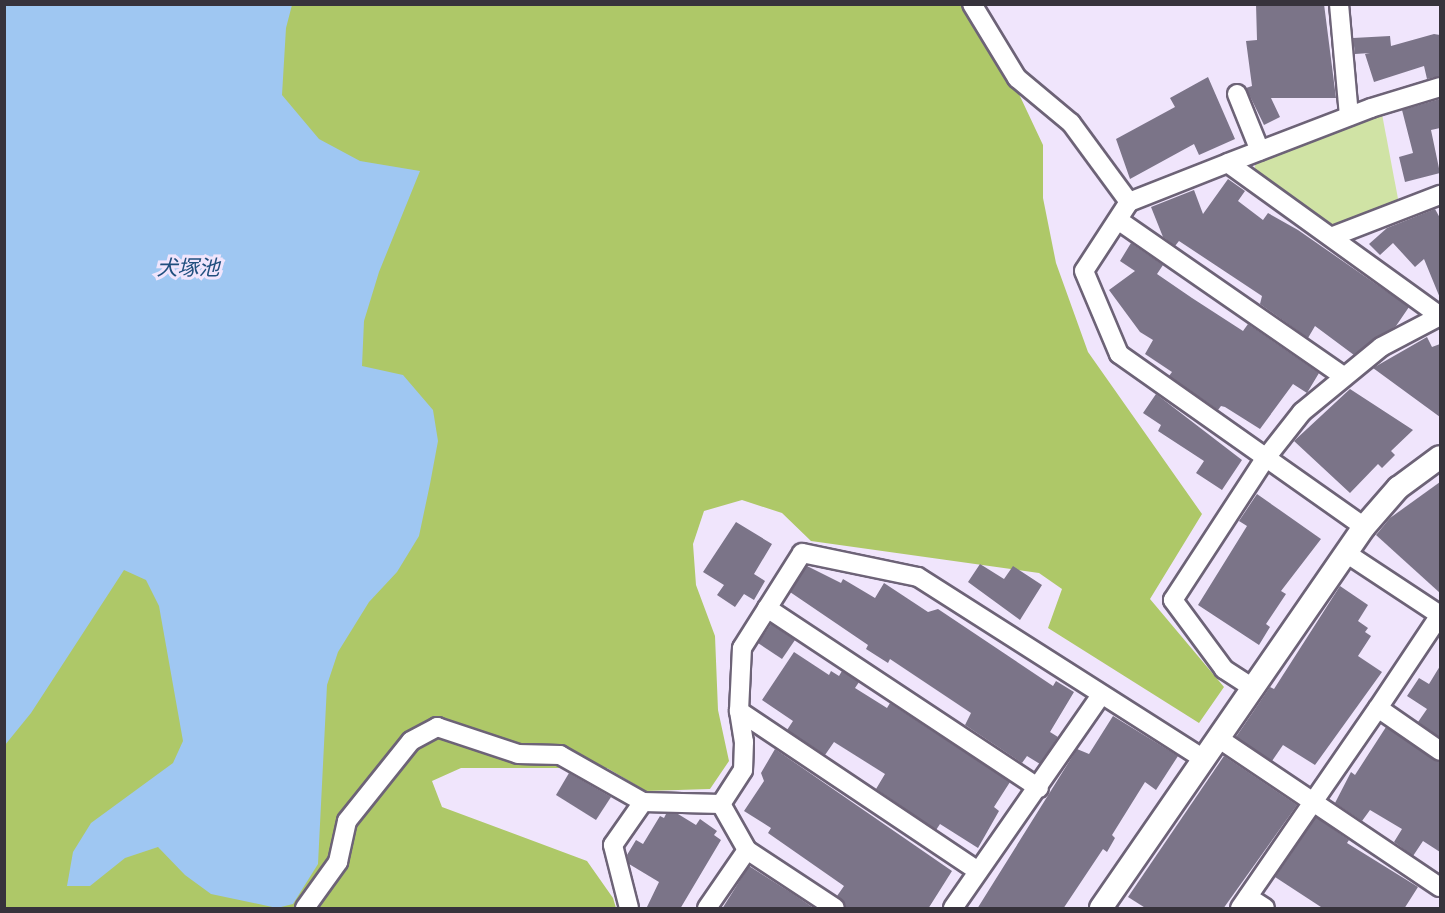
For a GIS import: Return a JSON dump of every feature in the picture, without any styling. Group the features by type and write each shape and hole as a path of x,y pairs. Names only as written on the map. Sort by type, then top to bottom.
{"street":[{"path":"972,4 1017,78 1071,123 1129,202"},
{"path":"1339,4 1349,116"},
{"path":"1364,527 1119,354 1084,271 1129,202 1349,116 1440,87"},
{"path":"1237,94 1260,151"},
{"path":"1228,163 1440,316 1382,347 1342,375 1302,412 1265,459 1173,600 1224,669 1253,688"},
{"path":"1331,237 1440,195"},
{"path":"1118,220 1342,375"},
{"path":"1101,909 1364,527 1398,488 1440,457"},
{"path":"721,804 743,770 744,742 739,711 742,648 802,553 918,577 1204,759"},
{"path":"1265,909 1244,903 1440,615 1346,553"},
{"path":"767,608 1039,788"},
{"path":"953,909 1039,788 1101,695"},
{"path":"1378,708 1440,751"},
{"path":"739,711 978,871"},
{"path":"305,909 338,862 348,821 411,741 437,727 518,754 560,755 643,802 721,804"},
{"path":"1218,738 1440,887"},
{"path":"629,909 613,845 643,802"},
{"path":"721,804 747,850 835,909"},
{"path":"707,909 747,850"}],"green space":[{"path":"255,5 977,5 1043,145 1043,198 1056,263 1088,352 1202,514 1150,599 1224,687 1199,723 1048,628 1062,589 1039,573 811,541 782,513 742,500 704,511 693,544 696,585 715,636 718,710 729,761 710,789 646,791 607,768 461,768 432,781 442,807 587,861 613,898 616,908 5,908 4,265 238,118"},
{"path":"1382,114 1399,204 1340,229 1329,228 1254,171 1256,161"}],"water":[{"name":"犬塚池","path":"5,4 292,5 286,28 282,95 319,139 360,161 420,171 379,272 364,321 362,366 403,375 433,410 438,441 419,536 397,572 369,602 338,652 327,685 318,864 293,904 277,908 211,894 185,875 158,847 125,858 90,886 67,886 73,852 91,823 173,763 183,741 159,606 146,580 124,570 31,713 5,745"}],"building":[{"path":"1256,4 1324,4 1336,98 1271,98 1280,117 1264,125 1246,88 1252,86 1246,41 1257,40"},
{"path":"1434,34 1440,35 1440,76 1427,79 1424,66 1374,82 1365,54 1370,53 1355,54 1353,38 1390,36 1391,46"},
{"path":"1208,77 1235,139 1199,155 1194,144 1130,179 1116,139 1175,107 1170,98"},
{"path":"1440,99 1440,128 1431,130 1440,173 1405,182 1399,157 1413,153 1402,110"},
{"path":"1228,179 1245,191 1238,201 1263,220 1268,213 1298,230 1409,307 1396,326 1354,355 1315,326 1308,338 1260,304 1262,296 1179,241 1175,246 1163,237 1151,207 1194,190 1203,214"},
{"path":"1435,209 1440,218 1440,298 1424,259 1415,267 1393,243 1380,255 1369,244 1387,228"},
{"path":"1131,243 1163,265 1157,274 1243,331 1248,324 1319,373 1307,393 1293,384 1260,429 1225,407 1221,406 1218,410 1169,376 1172,372 1145,354 1153,340 1140,332 1109,290 1135,271 1120,261"},
{"path":"1427,337 1432,347 1440,344 1440,417 1373,368"},
{"path":"1350,389 1413,430 1391,451 1395,455 1382,468 1378,464 1350,493 1294,441"},
{"path":"1156,394 1242,460 1222,490 1196,473 1204,461 1158,431 1161,425 1143,413"},
{"path":"1440,482 1440,593 1376,535 1390,518"},
{"path":"1257,494 1321,539 1281,591 1286,594 1266,624 1270,627 1259,645 1198,605 1247,526 1239,521"},
{"path":"736,522 772,544 754,574 765,581 754,600 744,594 735,607 717,595 724,585 703,572"},
{"path":"980,564 1004,579 1013,566 1042,585 1020,620 968,582"},
{"path":"807,566 841,583 843,579 875,598 884,583 928,612 938,609 1053,686 1056,681 1074,692 1050,732 1058,737 1040,764 1027,756 1022,763 965,725 971,713 890,659 888,663 866,649 868,645 790,592"},
{"path":"1340,586 1368,605 1358,621 1368,628 1365,632 1371,636 1358,656 1382,672 1315,765 1283,745 1272,761 1236,737 1270,687 1274,689"},
{"path":"771,624 795,640 782,659 758,643"},
{"path":"794,652 829,675 831,671 839,676 842,671 859,682 855,688 887,708 890,703 1010,782 994,807 999,811 978,848 940,824 936,830 876,789 885,774 834,742 825,755 787,730 793,721 762,700"},
{"path":"1440,666 1440,738 1418,722 1427,709 1407,696 1419,678 1429,684"},
{"path":"1113,716 1178,756 1156,790 1145,782 1112,835 1115,838 1107,852 1103,849 1063,909 977,909 1077,749 1089,754"},
{"path":"1386,727 1440,762 1440,852 1423,841 1413,856 1394,842 1402,829 1370,810 1362,821 1335,803 1351,772 1355,775"},
{"path":"775,749 952,871 928,909 846,909 837,896 844,886 768,833 771,828 744,811 764,781 761,773"},
{"path":"1224,756 1297,805 1223,909 1147,909 1128,897"},
{"path":"569,773 611,797 596,820 556,795"},
{"path":"666,814 678,814 696,825 700,819 717,831 714,835 721,840 680,909 646,909 659,882 629,864 627,855 636,840 643,844 660,816 664,818"},
{"path":"1316,817 1349,840 1347,843 1418,887 1404,909 1324,909 1275,877"},
{"path":"749,866 793,894 815,909 722,909"}]}
